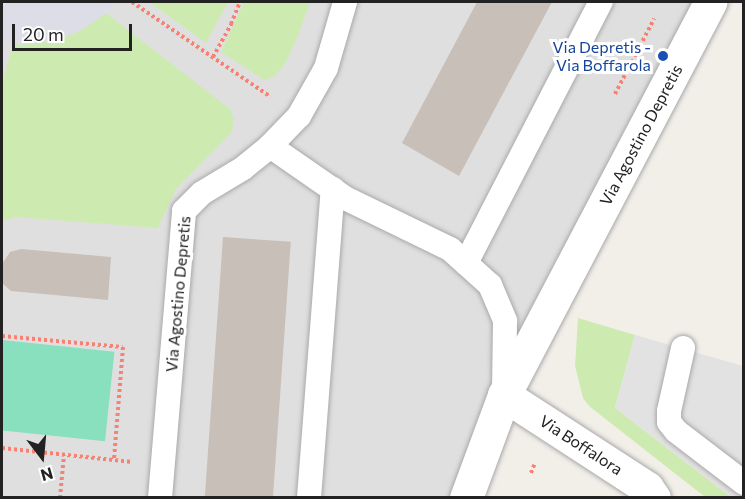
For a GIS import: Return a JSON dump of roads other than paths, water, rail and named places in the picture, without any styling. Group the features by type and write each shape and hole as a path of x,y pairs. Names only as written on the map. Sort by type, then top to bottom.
{"street":[{"name":"Via Agostino Depretis","path":"466,498 504,395 710,2"},
{"name":"Via Boffalora","path":"504,395 647,488 654,498"}],"lane":[{"path":"270,146 299,116 326,68 345,2"},
{"path":"466,263 601,2"},
{"name":"Via Agostino Depretis","path":"160,498 184,211 202,193 242,169 270,146 333,189 450,249 490,285 506,321 504,395"},
{"path":"309,498 333,189"},
{"path":"683,348 669,411 669,422 676,431 744,483"}],"place":[{"name":"Via Depretis - Via Boffarola","path":"663,56"}]}
